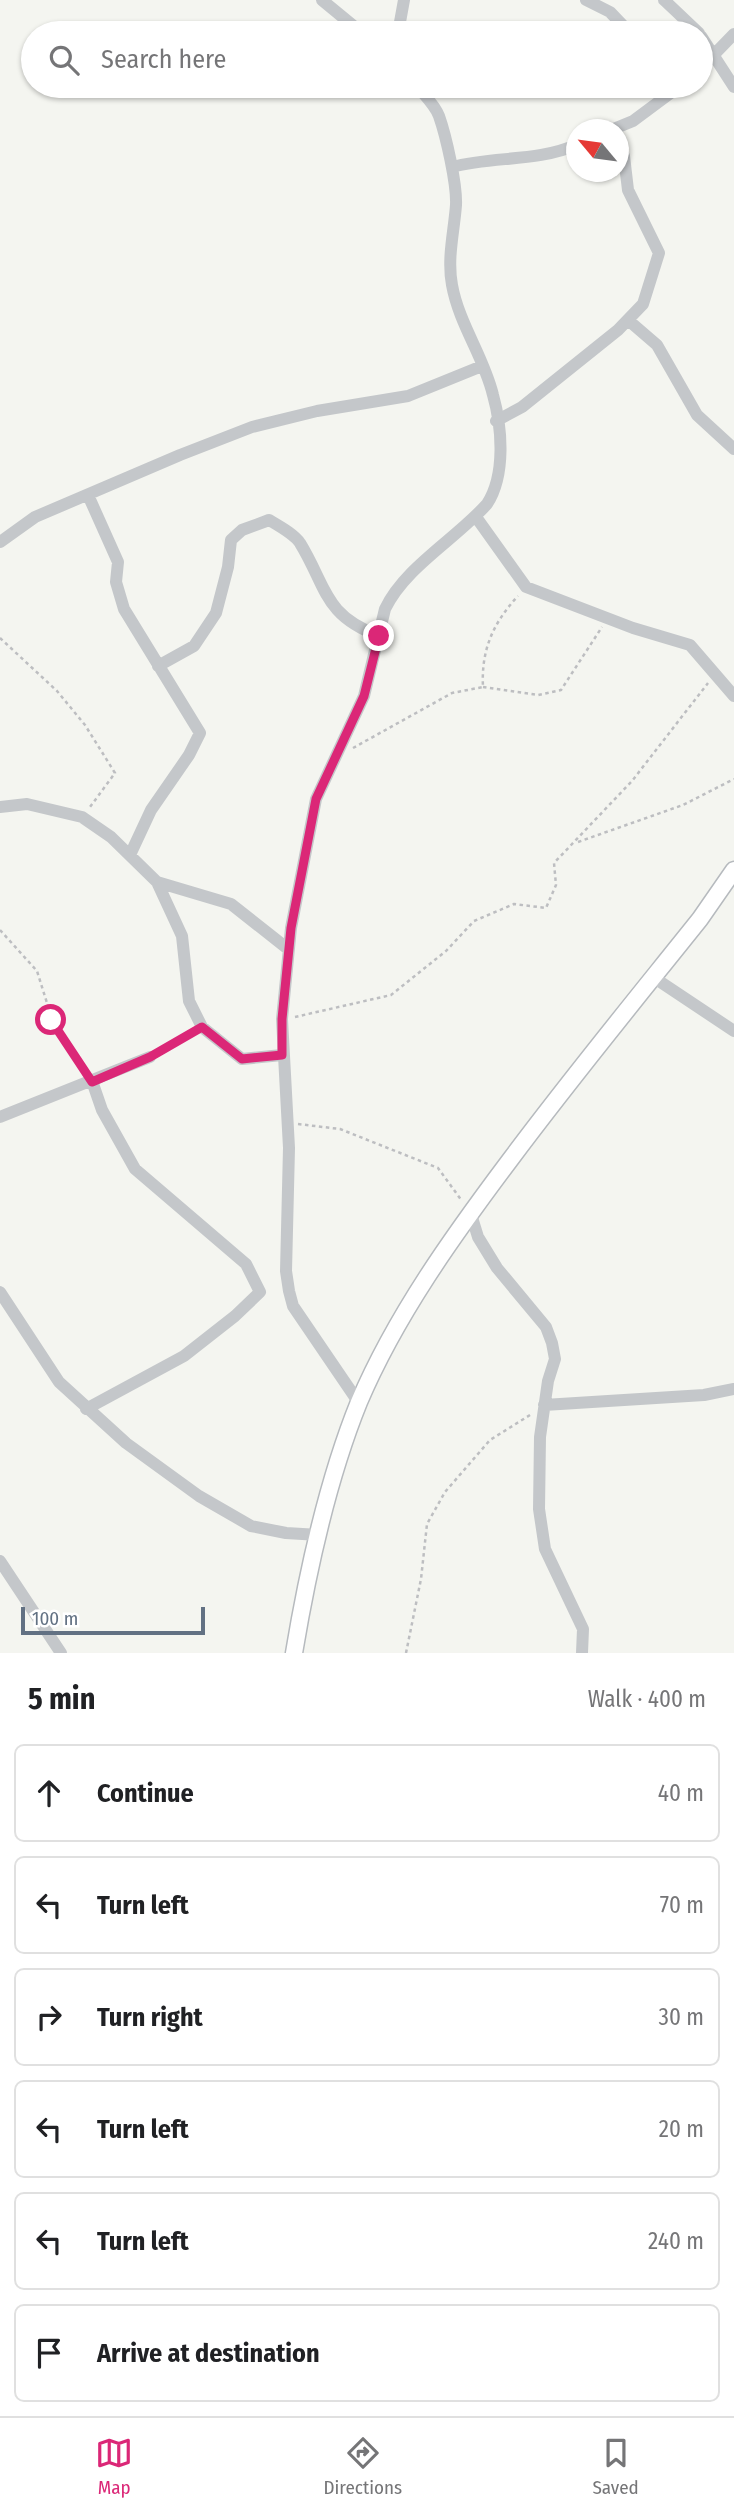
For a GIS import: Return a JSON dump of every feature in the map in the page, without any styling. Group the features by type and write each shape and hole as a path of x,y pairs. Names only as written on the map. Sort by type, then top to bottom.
{"main road":[{"path":"294,1653 319,1535 344,1445 359,1403 419,1290 470,1211 734,870"}],"street":[{"path":"321,0 347,21"},
{"path":"400,21 404,0"},
{"path":"586,0 610,12 619,21"},
{"path":"664,0 686,21"},
{"path":"734,34 713,58 734,87"},
{"path":"359,1403 293,1306 289,1291 286,1271 288,1123 282,1019 288,949 316,799 364,696 391,597 476,517 496,491 498,482 494,395 460,315 449,264 456,201 452,167 439,114 426,98"},
{"path":"629,123 662,98"},
{"path":"452,167 476,160 566,149"},
{"path":"496,421 522,407 628,320 643,304 659,253 628,190 627,182"},
{"path":"628,320 657,345 697,415 734,449"},
{"path":"0,542 35,517 251,428 317,411 408,396 482,366"},
{"path":"88,495 118,562 116,582 124,609 200,733 151,810 130,855"},
{"path":"476,517 526,587 607,619 690,645 734,696"},
{"path":"158,666 194,646 216,613 231,540 242,530 269,520 299,541 321,588 341,613 355,627 379,636"},
{"path":"0,807 27,804 82,817 130,855 157,883 182,936 188,1001 202,1027 242,1059 282,1055"},
{"path":"157,883 231,904 288,949"},
{"path":"653,977 734,1031"},
{"path":"0,1117 150,1057"},
{"path":"86,1409 184,1356 235,1316 260,1292 246,1264 135,1169 102,1110 92,1082"},
{"path":"470,1211 478,1237 497,1268 532,1309 549,1335 555,1359 544,1405 540,1437 539,1509 545,1549 583,1629 582,1653"},
{"path":"0,1292 59,1382 86,1409 199,1496 251,1526 319,1535"},
{"path":"544,1405 704,1395 734,1389"},
{"path":"0,1561 61,1653"}],"path":[{"path":"483,687 482,668 496,619 526,587"},
{"path":"333,760 452,693 483,687 538,695 561,690 607,619"},
{"path":"0,638 57,691 85,725 115,774 82,817"},
{"path":"282,1019 391,995 446,951 474,921 514,904 546,908 556,885 554,863 632,781 689,710 698,693 716,675"},
{"path":"575,843 683,805 734,779"},
{"path":"0,930 37,971 51,1020 92,1082"},
{"path":"150,1057 202,1027"},
{"path":"288,1123 340,1129 438,1168 470,1211"},
{"path":"406,1653 421,1579 428,1524 445,1492 490,1440 544,1405"}],"route":[{"path":"51,1020 92,1082 150,1057 202,1027 242,1059 282,1055 282,1019 291,928 316,799 364,696 379,636"}]}
